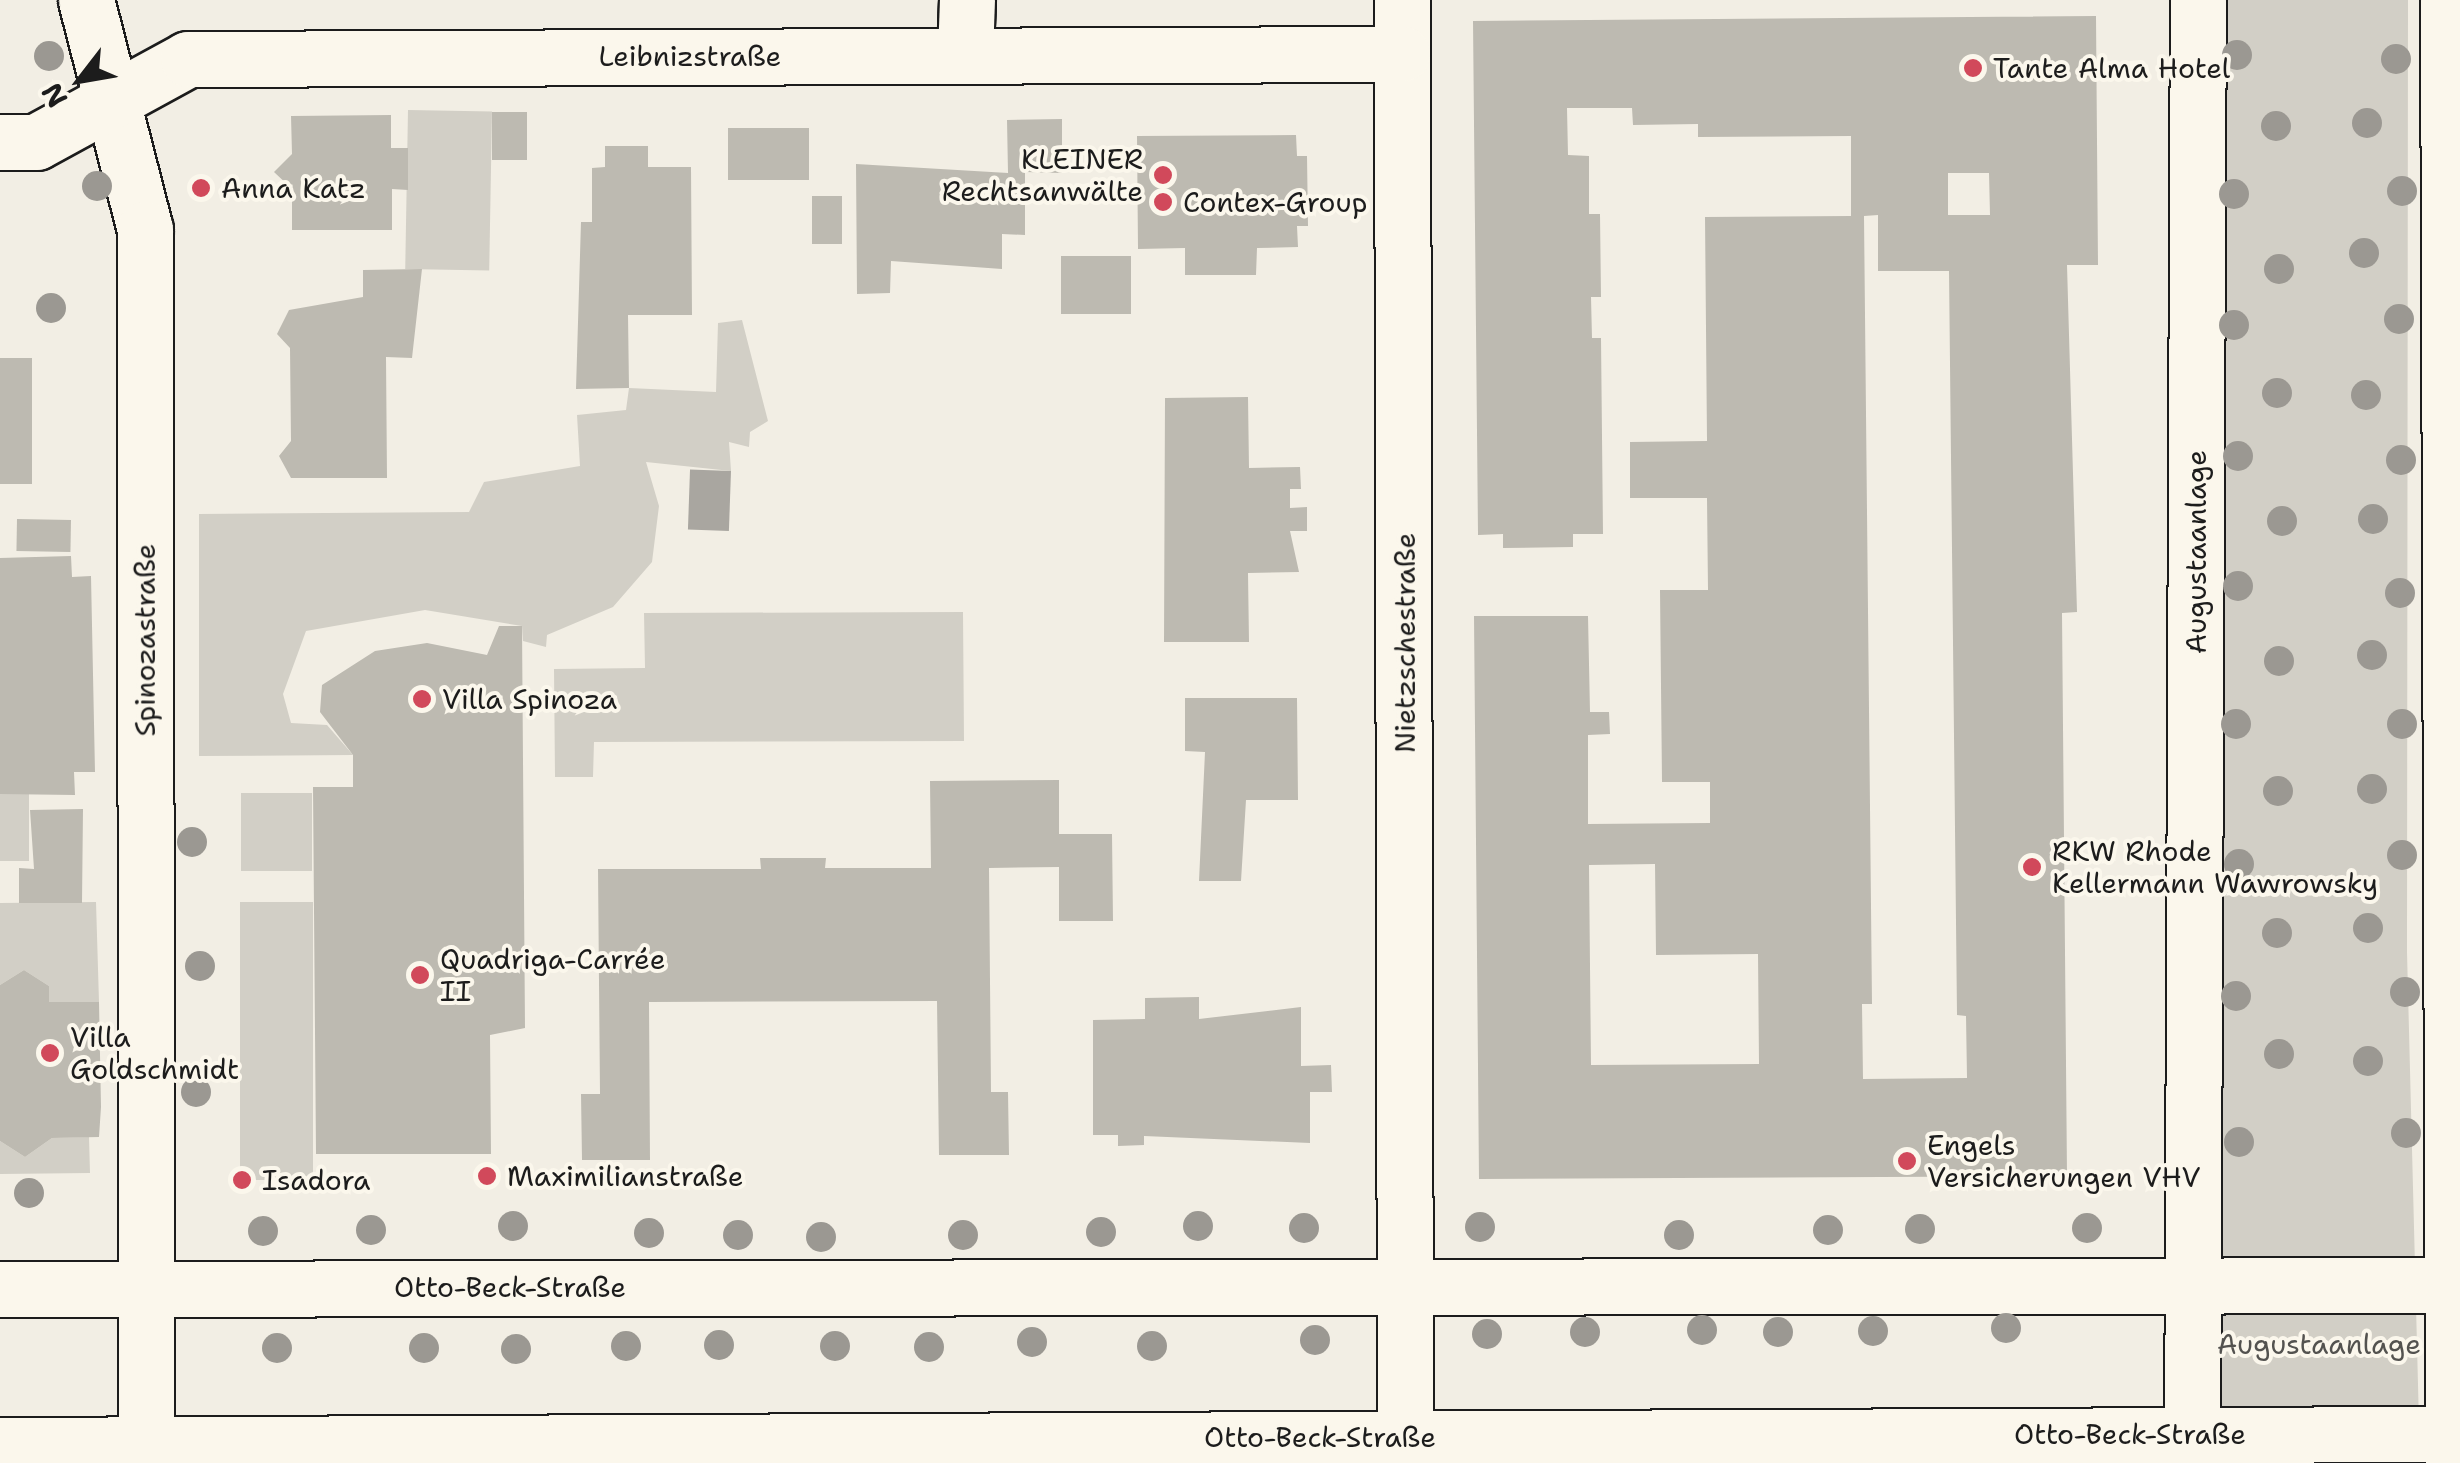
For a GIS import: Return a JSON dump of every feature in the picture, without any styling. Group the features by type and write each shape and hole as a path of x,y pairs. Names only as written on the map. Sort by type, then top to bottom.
{"street":[{"name":"Spinozastraße","path":"86,0 145,229 146,1453"},
{"path":"966,54 967,0"},
{"name":"Nietzschestraße","path":"1402,0 1405,1436"},
{"name":"Augustaanlage","path":"2192,1449 2198,0"},
{"path":"2448,0 2456,1443"},
{"name":"Leibnizstraße","path":"0,142 36,142 188,58 1402,54"},
{"name":"Otto-Beck-Straße","path":"0,1289 2457,1285"},
{"name":"Otto-Beck-Straße","path":"0,1445 146,1453 1167,1451 1405,1436 2192,1449 2456,1443"}],"green space":[{"name":"Augustaanlage","path":"2215,0 2408,0 2407,952 2420,1463 2221,1463"},
{"path":"408,110 492,111 489,270 405,269"},
{"path":"742,320 768,421 750,432 749,447 729,442 731,471 646,462 659,506 652,562 613,607 547,635 546,647 523,641 522,626 425,610 306,631 283,694 291,723 327,725 353,755 199,756 199,514 469,512 484,482 580,466 577,415 626,410 629,388 716,392 718,323"},
{"path":"963,612 964,741 594,742 593,777 555,777 554,669 645,668 644,613"},
{"path":"241,793 312,793 312,871 241,871"},
{"path":"0,794 29,794 29,861 0,861"},
{"path":"96,902 99,1002 49,1002 49,986 24,970 0,985 0,903"},
{"path":"240,902 313,902 313,1180 240,1180"},
{"path":"89,1137 90,1173 0,1174 0,1141 25,1157 52,1138"}],"shaded area":[{"path":"690,470 731,471 729,531 688,530"}],"building":[{"path":"2096,16 2098,265 2067,265 2077,612 2062,613 2067,1176 1479,1179 1474,616 1588,616 1590,712 1609,712 1610,734 1588,735 1588,824 1710,823 1710,782 1662,782 1660,590 1708,590 1707,498 1630,498 1630,442 1707,441 1705,217 1851,216 1851,136 1698,137 1698,124 1633,125 1632,108 1567,108 1568,155 1589,156 1589,214 1600,214 1601,297 1591,297 1592,338 1601,338 1603,534 1573,534 1573,547 1503,548 1503,534 1478,535 1473,21","holes":["1948,173 1989,173 1990,215 1948,215","1878,215 1878,271 1949,271 1957,1015 1966,1016 1967,1078 1863,1079 1862,1004 1872,1004 1864,216","1655,864 1656,955 1758,954 1759,1064 1591,1065 1589,865"]},
{"path":"492,112 527,112 527,160 492,160"},
{"path":"391,115 391,148 408,148 408,190 392,189 392,230 292,230 292,189 274,172 292,154 291,116"},
{"path":"1062,119 1062,173 1025,172 1025,235 1002,234 1002,269 891,261 890,293 857,294 856,164 1008,173 1007,120"},
{"path":"728,128 809,128 809,180 728,180"},
{"path":"1296,135 1297,156 1307,156 1308,226 1297,226 1298,247 1257,248 1256,275 1185,275 1185,248 1138,249 1137,136"},
{"path":"605,146 648,146 648,167 691,167 692,315 628,315 629,388 576,389 581,222 592,222 592,168 605,167"},
{"path":"812,196 842,196 842,244 812,244"},
{"path":"1061,256 1131,256 1131,314 1061,314"},
{"path":"422,269 412,358 386,357 387,478 291,478 279,456 291,441 290,348 277,334 289,310 363,297 363,270"},
{"path":"0,358 32,358 32,484 0,484"},
{"path":"1248,397 1249,468 1300,467 1301,489 1290,489 1290,508 1307,507 1307,531 1290,531 1299,572 1248,573 1249,642 1164,642 1165,398"},
{"path":"17,519 71,520 70,552 16,551"},
{"path":"71,556 72,577 91,576 95,772 74,772 75,795 0,794 0,558"},
{"name":"Quadriga-Carrée II","path":"499,626 522,626 525,1028 490,1035 491,1154 316,1154 313,787 353,787 353,755 320,712 322,685 375,651 427,643 487,655"},
{"path":"1185,698 1297,698 1298,800 1246,800 1241,881 1199,881 1205,752 1185,751"},
{"path":"1059,780 1059,834 1112,834 1113,921 1059,921 1059,867 989,868 991,1092 1008,1092 1009,1155 939,1155 937,1001 649,1002 650,1160 582,1160 581,1094 600,1094 598,869 761,869 760,858 826,858 825,868 931,868 930,781"},
{"path":"83,809 82,903 19,903 19,868 34,869 30,810"},
{"name":"Villa Goldschmidt","path":"24,970 49,986 49,1002 99,1002 101,1107 99,1137 52,1138 25,1157 0,1141 0,985"},
{"path":"1199,997 1199,1019 1301,1007 1301,1066 1331,1065 1332,1092 1310,1092 1310,1143 1144,1136 1144,1145 1118,1146 1118,1135 1093,1135 1093,1020 1145,1019 1145,998"}],"place":[{"name":"Tante Alma Hotel","path":"1973,68"},
{"name":"KLEINER Rechtsanwälte","path":"1163,175"},
{"name":"Anna Katz","path":"201,188"},
{"name":"Contex-Group","path":"1163,202"},
{"name":"Villa Spinoza","path":"422,699"},
{"name":"RKW Rhode Kellermann Wawrowsky","path":"2032,867"},
{"name":"Quadriga-Carrée II","path":"420,975"},
{"name":"Villa Goldschmidt","path":"50,1053"},
{"name":"Engels Versicherungen VHV","path":"1907,1161"},
{"name":"Maximilianstraße","path":"487,1176"},
{"name":"Isadora","path":"242,1180"}]}
